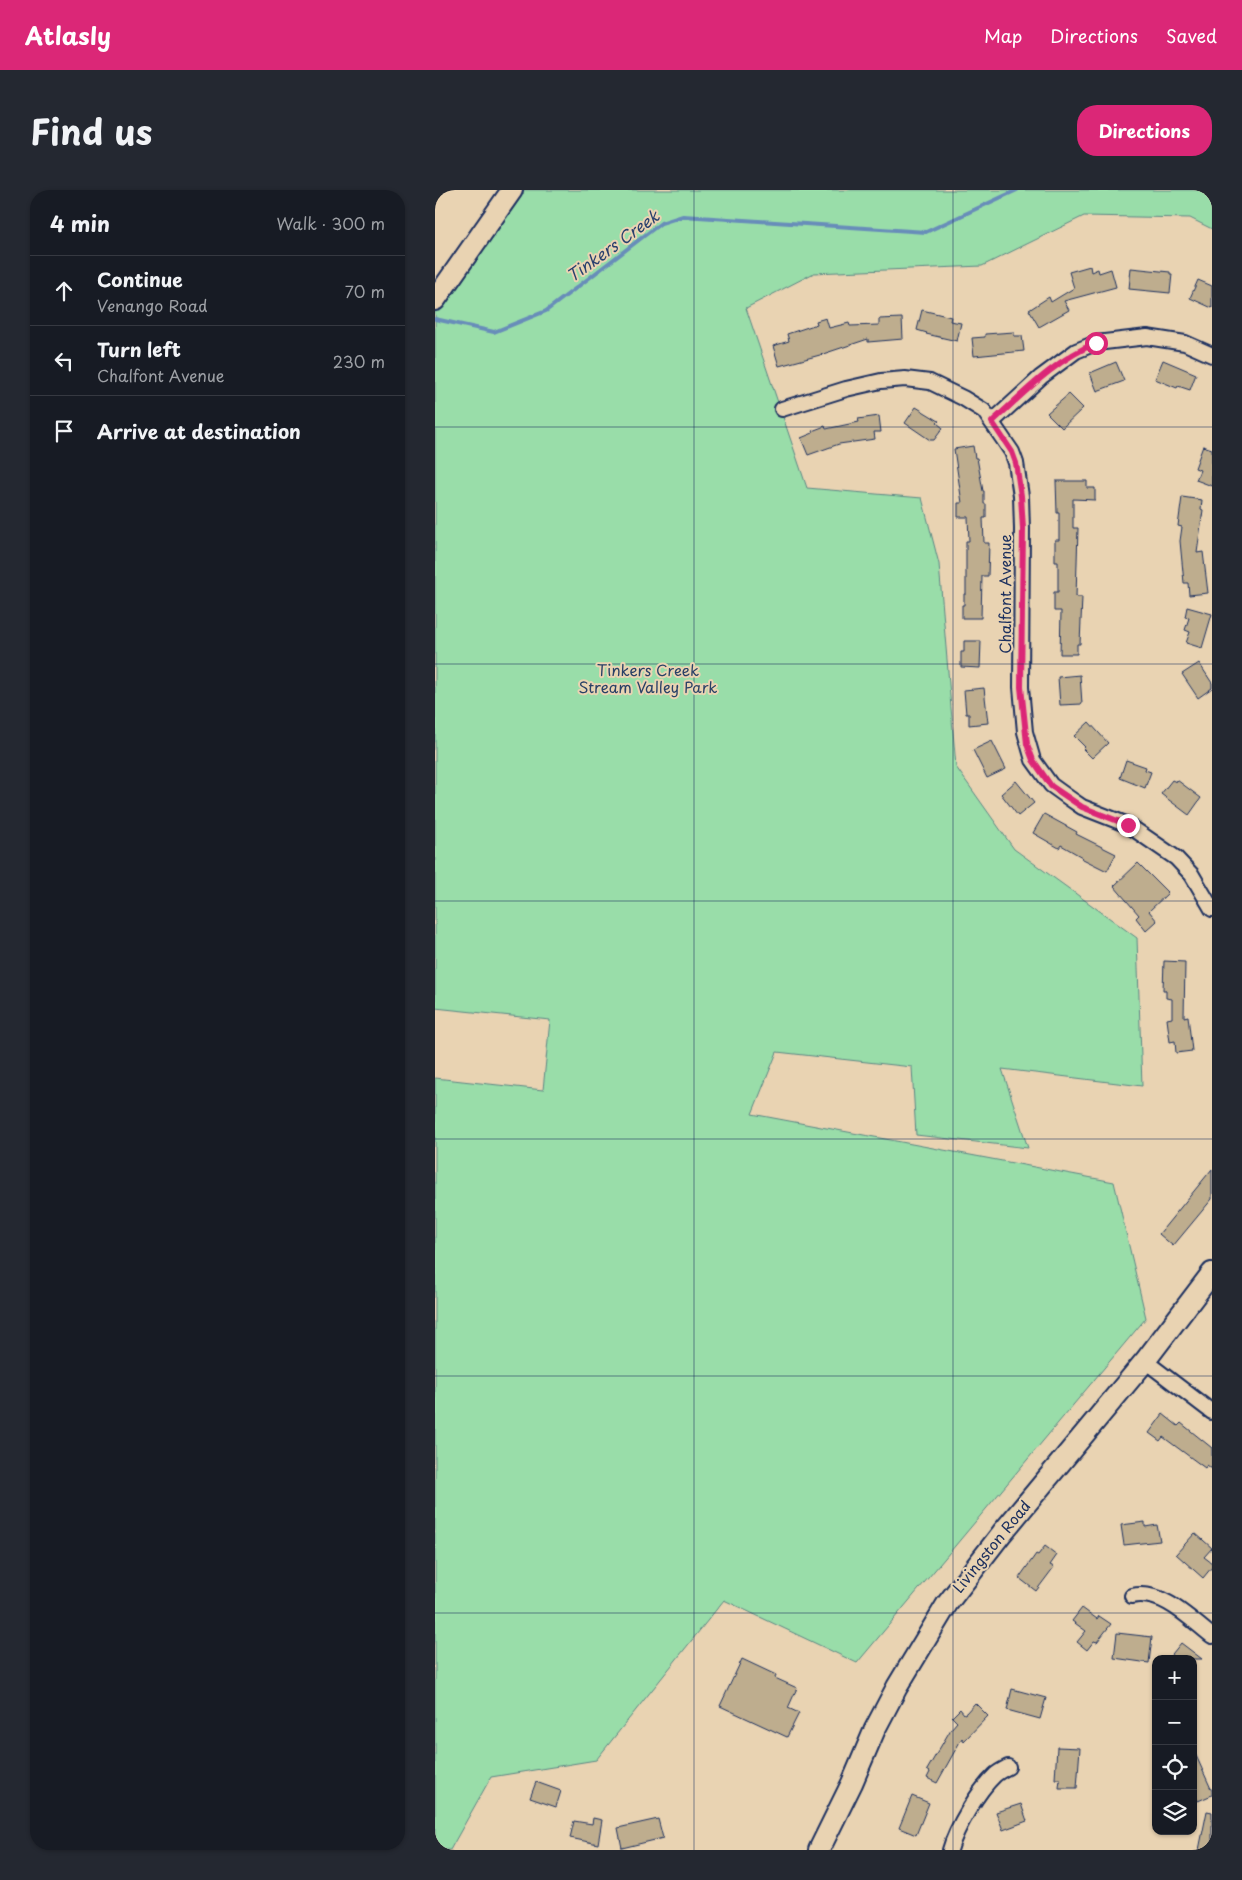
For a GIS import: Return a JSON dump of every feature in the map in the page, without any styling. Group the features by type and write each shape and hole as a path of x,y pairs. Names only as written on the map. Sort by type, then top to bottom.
{"main road":[{"path":"435,300 512,190"},
{"name":"Livingston Road","path":"819,1850 897,1687 947,1604 1002,1532 1145,1360 1212,1273"}],"street":[{"path":"992,422 1041,377 1076,351 1096,343 1147,337 1185,343 1212,354"},
{"name":"Chalfont Avenue","path":"783,409 846,389 881,381 905,379 930,382 963,398 984,411 1012,452 1016,463 1021,496 1023,529 1021,687 1025,732 1033,760 1051,786 1082,807 1128,825 1176,858 1192,875 1212,909"},
{"path":"1145,1360 1212,1412"},
{"path":"1132,1596 1141,1594 1155,1596 1176,1608 1212,1636"},
{"path":"950,1850 953,1838 972,1805 996,1774 1008,1767"}],"green space":[{"name":"Tinkers Creek Stream Valley Park","path":"520,190 1212,190 1212,229 1190,218 1084,216 982,266 814,273 746,308 807,488 922,498 939,564 956,767 1014,849 1137,938 1142,1086 1002,1069 1028,1148 916,1135 912,1067 777,1052 752,1114 1114,1182 1146,1318 857,1663 724,1600 596,1760 491,1777 450,1850 435,1850 435,1078 543,1090 550,1020 435,1008 435,302"}],"building":[{"path":"1090,266 1091,272 1098,269 1099,273 1111,269 1116,287 1064,301 1069,310 1039,327 1029,310 1049,297 1051,302 1074,288 1069,272"},
{"path":"1131,268 1170,272 1172,274 1170,293 1129,289"},
{"path":"1198,280 1212,286 1212,308 1190,298"},
{"path":"922,310 951,317 950,321 961,323 957,341 917,330"},
{"path":"826,318 829,328 849,323 850,326 879,325 879,319 902,318 903,339 868,342 868,339 779,366 773,346 789,341 787,334 817,324 816,321"},
{"path":"1014,332 1014,336 1022,336 1024,351 974,356 972,338 985,337 985,334"},
{"path":"1163,360 1196,374 1190,390 1178,386 1177,388 1155,379"},
{"path":"1116,362 1124,381 1097,391 1090,373"},
{"path":"1069,394 1083,408 1062,428 1047,413"},
{"path":"916,407 939,421 937,423 943,428 934,440 930,440 905,423"},
{"path":"879,416 881,432 874,432 875,439 839,444 808,455 801,438 825,426 826,429 859,422 858,419"},
{"path":"973,446 984,491 984,504 986,504 986,518 983,518 984,543 989,543 988,576 982,576 981,618 962,618 962,605 964,605 964,594 966,594 966,541 969,541 968,517 958,517 958,503 962,503 954,449"},
{"path":"1203,446 1212,449 1212,486 1196,480 1200,470 1195,468"},
{"path":"1056,481 1087,481 1087,488 1095,488 1095,500 1073,499 1073,528 1078,528 1076,597 1082,597 1080,644 1077,644 1077,654 1060,654 1061,611 1054,611 1054,592 1058,592 1058,562 1055,562 1055,540 1059,540"},
{"path":"1182,497 1202,500 1201,509 1203,510 1197,553 1203,552 1208,593 1189,595 1188,583 1184,583 1180,541 1182,527 1178,526"},
{"path":"1187,607 1212,614 1202,648 1186,643 1190,632 1185,630 1189,618 1185,617"},
{"path":"964,641 981,641 980,668 961,667 961,652 964,652"},
{"path":"1199,663 1212,683 1212,688 1198,698 1182,674"},
{"path":"1080,675 1082,704 1060,705 1058,677"},
{"path":"984,688 988,723 969,725 969,714 966,714 964,690"},
{"path":"1089,722 1108,743 1092,758 1083,749 1085,747 1074,736"},
{"path":"992,741 1006,769 987,778 973,750"},
{"path":"1126,760 1146,767 1145,770 1151,772 1145,788 1120,778"},
{"path":"1172,780 1176,782 1177,780 1201,798 1189,815 1161,794"},
{"path":"1016,781 1034,803 1018,816 1001,794"},
{"path":"1044,814 1077,832 1076,834 1116,854 1107,871 1061,845 1059,848 1033,833"},
{"path":"1138,863 1168,893 1149,911 1157,921 1146,931 1136,918 1139,915 1114,886"},
{"path":"1164,961 1185,962 1184,1017 1188,1016 1192,1051 1176,1053 1175,1041 1170,1042 1167,1019 1172,1018 1172,999 1166,998 1166,990 1163,990"},
{"path":"1212,1169 1212,1199 1173,1246 1159,1234"},
{"path":"1163,1414 1178,1426 1181,1423 1212,1448 1212,1469 1207,1465 1205,1468 1163,1437 1160,1441 1149,1433"},
{"path":"1145,1522 1145,1527 1157,1525 1160,1541 1124,1545 1121,1525"},
{"path":"1195,1533 1212,1548 1204,1557 1212,1563 1212,1567 1203,1578 1176,1554"},
{"path":"1045,1546 1057,1555 1050,1565 1054,1567 1036,1591 1019,1578 1036,1554 1038,1555"},
{"path":"1082,1608 1097,1619 1099,1616 1111,1624 1097,1642 1094,1641 1087,1650 1077,1642 1086,1631 1072,1621"},
{"path":"1117,1633 1152,1637 1149,1663 1114,1658"},
{"path":"1181,1643 1197,1655 1171,1655"},
{"path":"742,1659 776,1675 775,1678 797,1688 788,1708 799,1713 787,1737 720,1706"},
{"path":"1012,1689 1046,1698 1040,1719 1007,1710"},
{"path":"975,1703 988,1716 964,1741 962,1738 937,1783 927,1778 930,1772 927,1770 957,1722 952,1717 960,1709 964,1714 966,1713"},
{"path":"1057,1747 1080,1748 1077,1788 1059,1788 1060,1779 1055,1779"},
{"path":"1197,1758 1212,1791 1212,1795 1198,1801"},
{"path":"536,1782 561,1791 556,1807 530,1798"},
{"path":"912,1796 929,1803 916,1835 899,1828"},
{"path":"1021,1804 1027,1821 1003,1830 996,1812"},
{"path":"1207,1811 1212,1812 1212,1850 1199,1850"},
{"path":"593,1818 602,1820 598,1844 570,1838 574,1821 592,1824"},
{"path":"658,1819 663,1838 622,1848 618,1828"}],"waterway":[{"name":"Tinkers Creek","path":"435,319 494,332 546,311 661,223 683,216 926,232 1017,190"}],"route":[{"path":"1096,343 1076,351 1041,377 992,422 1012,452 1016,463 1021,496 1023,529 1021,687 1027,744 1033,760 1051,786 1082,807 1128,825"}]}
